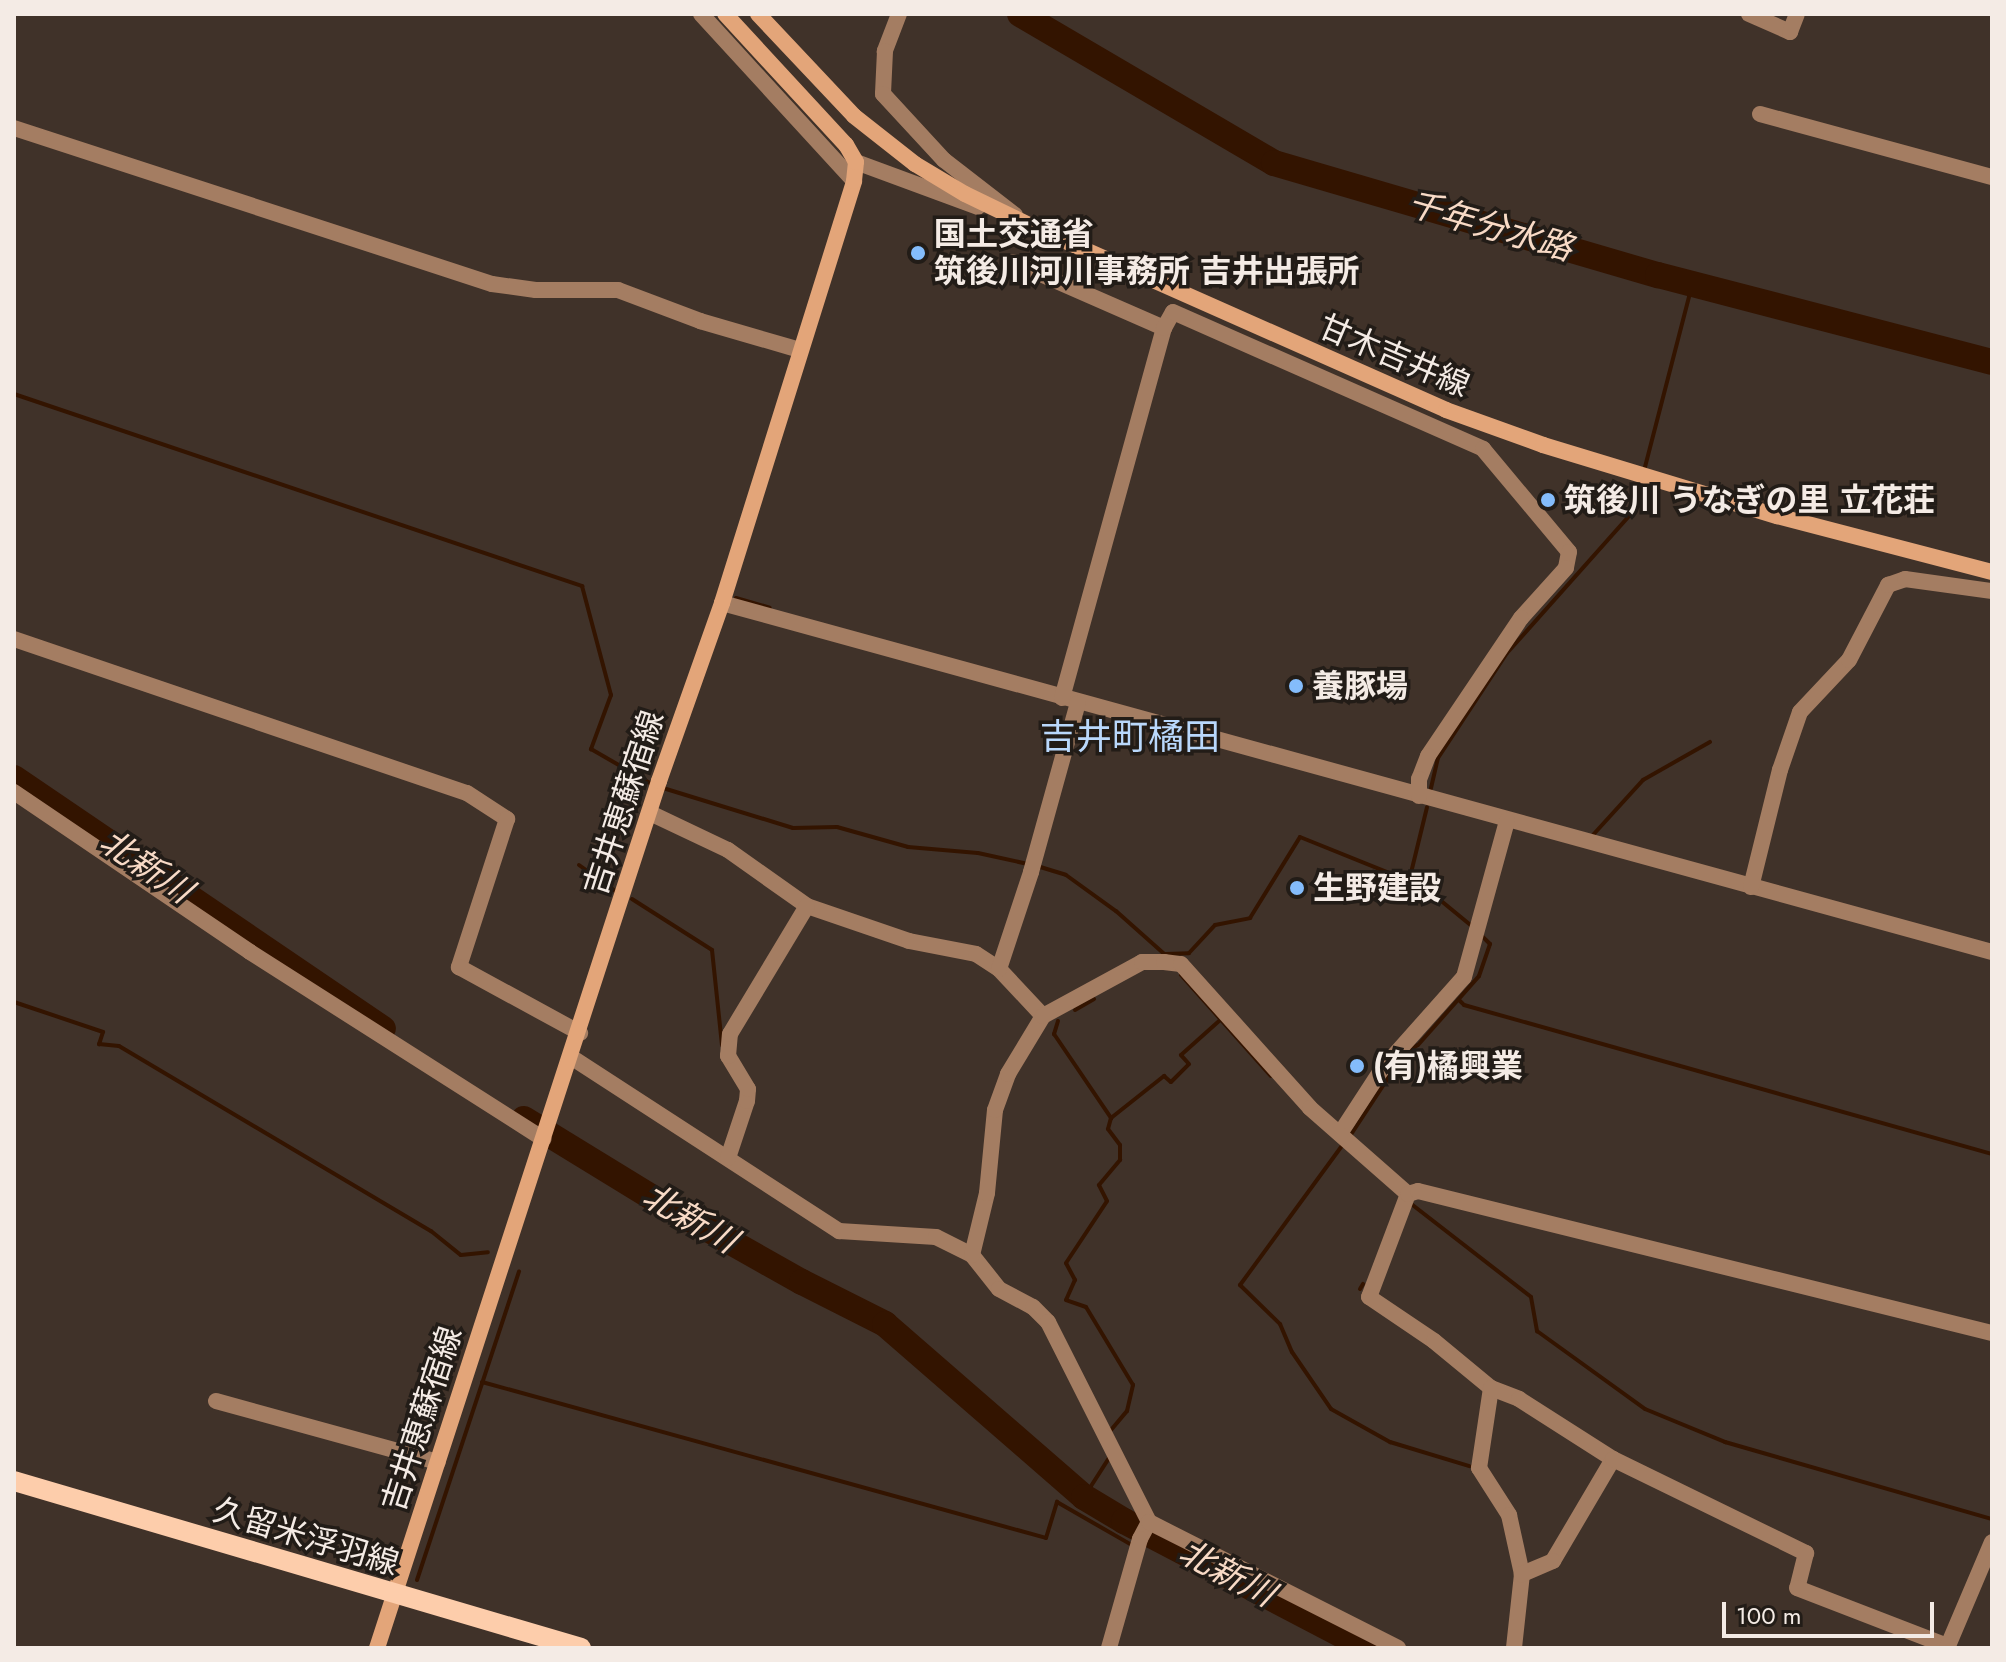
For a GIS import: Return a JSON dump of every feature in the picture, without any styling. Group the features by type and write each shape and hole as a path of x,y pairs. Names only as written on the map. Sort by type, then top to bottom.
{"main road":[{"path":"725,14 846,145 856,162"},
{"name":"甘木吉井線","path":"758,14 854,116 915,164 965,194 1029,225 1389,386 1543,445 1777,516 1992,572"},
{"name":"吉井恵蘇宿線","path":"377,1648 580,1033 657,787 722,603 854,181 856,162"},
{"name":"久留米浮羽線","path":"14,1481 395,1596 581,1648"}],"street":[{"path":"701,14 854,181"},
{"path":"899,14 885,51 883,94 944,160 1029,225"},
{"path":"1749,14 1790,32 1797,14"},
{"path":"1760,114 1992,177"},
{"path":"14,128 492,284 536,290 618,290 700,321 800,350"},
{"path":"856,162 1029,225"},
{"path":"1013,262 1164,328"},
{"path":"999,969 1032,866 1070,700 1164,328 1173,312 1483,449 1569,552 1566,568 1521,618 1428,756 1419,779 1419,796"},
{"path":"1751,887 1780,770 1800,712 1849,660 1888,585 1905,579 1992,591"},
{"path":"722,603 1992,952"},
{"path":"14,639 467,793 507,819 459,967 580,1033"},
{"path":"14,792 250,952 546,1131"},
{"path":"650,813 728,850 807,906 909,941 976,954 999,969 1043,1016"},
{"path":"1346,1137 1382,1069 1464,977 1507,821"},
{"path":"728,1158 748,1089 728,1056 730,1034 807,906"},
{"path":"972,1255 987,1193 995,1110 1008,1074 1043,1016 1142,962 1181,964 1310,1108 1346,1137 1406,1199"},
{"path":"571,1057 839,1231 936,1237 972,1255 999,1289 1033,1307 1048,1322 1145,1529 1398,1648"},
{"path":"1992,1333 1418,1191 1406,1199 1369,1297 1434,1341 1491,1388 1519,1399 1613,1459 1806,1553 1797,1588 1947,1647 1992,1542"},
{"path":"1491,1388 1479,1468 1509,1515 1526,1573 1514,1648"},
{"path":"216,1401 438,1462"},
{"path":"1526,1573 1553,1561 1613,1459"},
{"path":"1109,1648 1145,1529"}],"waterway":[{"name":"千年分水路","path":"1020,14 1274,163 1658,275 1992,362"},
{"path":"1645,467 1692,285"},
{"path":"14,394 582,586 611,695 591,749 655,786"},
{"path":"1431,788 1438,758 1507,653 1637,507"},
{"path":"736,598 770,608"},
{"path":"1592,836 1643,780 1710,742"},
{"name":"北新川","path":"14,778 383,1029"},
{"path":"663,788 793,828 837,827 908,847 978,853 1028,864"},
{"path":"1409,881 1427,807"},
{"path":"1166,954 1189,953 1215,925 1250,918 1300,837 1409,881 1434,895 1474,928"},
{"path":"579,865 615,891"},
{"path":"1037,866 1066,875 1116,911 1169,958"},
{"path":"632,899 712,950 722,1045"},
{"path":"1405,1053 1418,1045 1479,976 1490,944 1480,934"},
{"path":"1181,975 1271,1076"},
{"path":"1075,1010 1094,999"},
{"path":"1459,1000 1464,1005 1992,1154"},
{"path":"14,1002 103,1032 99,1044 119,1046 431,1231 461,1255 488,1252"},
{"path":"1058,1021 1054,1034 1111,1118"},
{"path":"1111,1430 1127,1411 1133,1385 1086,1307 1066,1300 1075,1280 1066,1263 1107,1201 1099,1185 1120,1160 1120,1145 1108,1129 1111,1118 1164,1076 1171,1082 1189,1064 1181,1055 1219,1021"},
{"path":"1350,1136 1400,1060"},
{"name":"北新川","path":"524,1119 658,1201 802,1282 885,1324 1084,1497 1367,1648"},
{"path":"1344,1143 1240,1285 1280,1324 1292,1352 1331,1409 1390,1442 1469,1466"},
{"path":"1410,1203 1531,1297 1537,1331 1645,1409 1725,1442 1992,1519"},
{"path":"417,1580 519,1271"},
{"path":"1360,1289 1363,1284"},
{"path":"482,1382 1046,1538 1057,1502 1130,1544"},
{"path":"1084,1497 1111,1455"}],"place":[{"name":"国土交通省 筑後川河川事務所 吉井出張所","path":"918,253"},
{"name":"筑後川 うなぎの里 立花荘","path":"1548,500"},
{"name":"養豚場","path":"1296,686"},
{"name":"生野建設","path":"1297,888"},
{"name":"(有)橘興業","path":"1357,1066"}],"district":[{"name":"吉井町橘田","path":"1130,737"}]}
